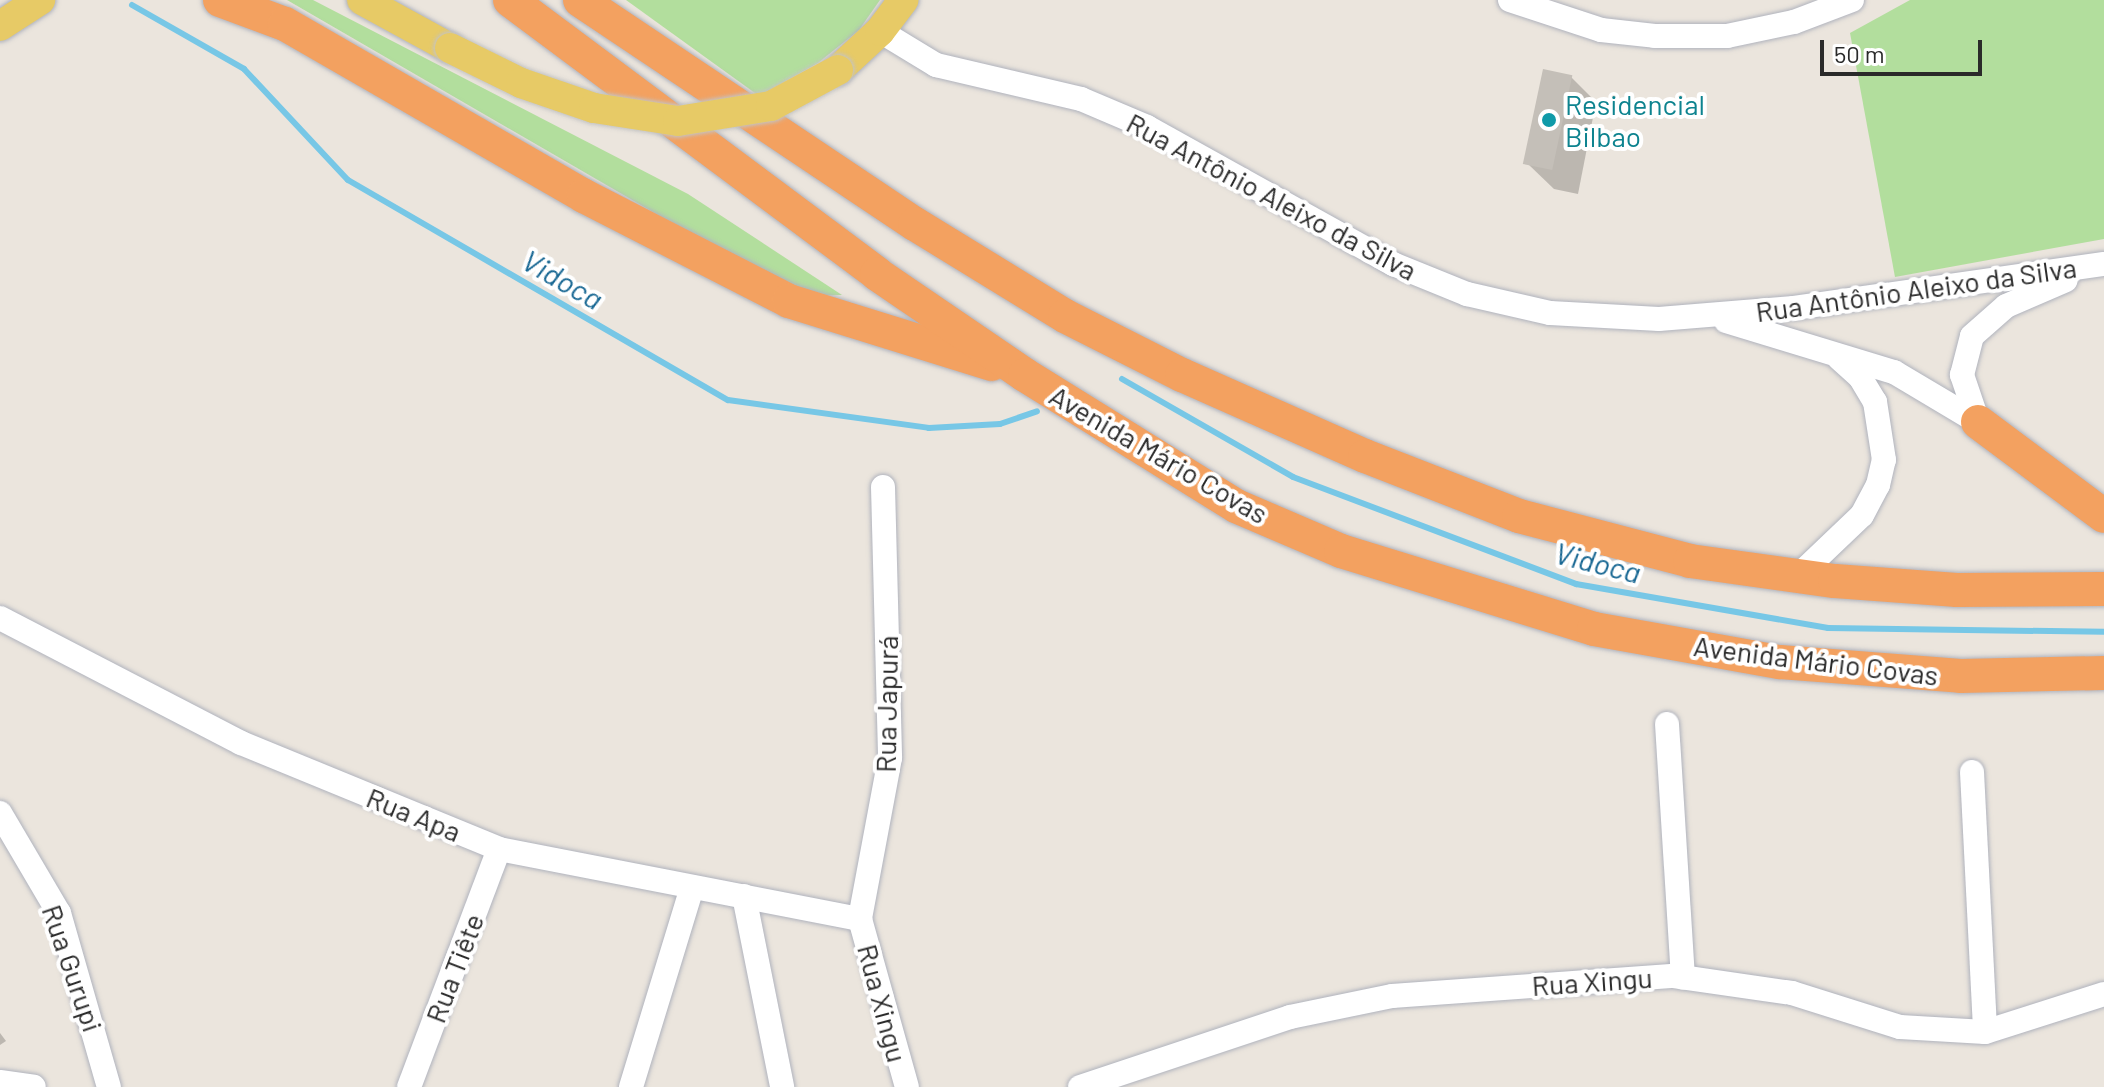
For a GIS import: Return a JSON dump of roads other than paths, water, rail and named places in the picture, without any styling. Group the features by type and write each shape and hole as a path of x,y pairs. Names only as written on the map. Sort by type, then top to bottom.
{"highway":[{"path":"220,0 285,24 584,196 789,301 1025,375"},
{"name":"Avenida Mário Covas","path":"510,0 877,274 1025,375 1236,506 1341,551 1594,629 1780,662 1960,676 2104,673"},
{"path":"580,0 915,224 1065,316 1182,375 1365,456 1519,516 1690,561 1798,576 1957,590 2104,589"},
{"path":"1978,422 2104,516"}],"main road":[{"path":"0,26 40,0"},
{"path":"362,0 521,83 594,108 678,121 771,106 838,70 880,31 903,0"}],"street":[{"path":"1510,0 1601,30 1655,36 1727,36 1794,22 1852,0"},
{"name":"Rua Antônio Aleixo da Silva","path":"880,31 936,65 1081,99 1147,127 1393,264 1467,294 1550,313 1659,319 1702,316 2104,266"},
{"path":"1978,422 1962,375 1972,336 1988,317 2035,290 2104,266"},
{"path":"1702,316 1831,351 1894,372 1978,422"},
{"path":"1798,576 1862,515 1878,485 1884,460 1875,402 1860,377 1831,351"},
{"name":"Rua Japurá","path":"860,919 890,758 883,487"},
{"name":"Rua Apa","path":"0,618 241,743 499,849 860,919"},
{"path":"1667,724 1683,977"},
{"path":"1972,772 1985,1032"},
{"name":"Rua Gurupi","path":"0,813 59,913 109,1087"},
{"name":"Rua Tiête","path":"409,1087 499,849"},
{"path":"631,1087 692,888"},
{"path":"744,896 782,1087"},
{"name":"Rua Xingu","path":"860,919 907,1087"},
{"name":"Rua Xingu","path":"1080,1087 1290,1017 1392,996 1683,977 1792,993 1900,1027 1985,1032 2104,994"},
{"path":"0,1082 34,1087"}],"waterway":[{"name":"Vidoca","path":"132,5 244,69 348,180 728,400 929,428 1000,424 1037,411"},
{"name":"Vidoca","path":"1122,379 1293,477 1576,584 1828,628 2104,632"}],"place":[{"name":"Residencial Bilbao","path":"1549,120"}]}
